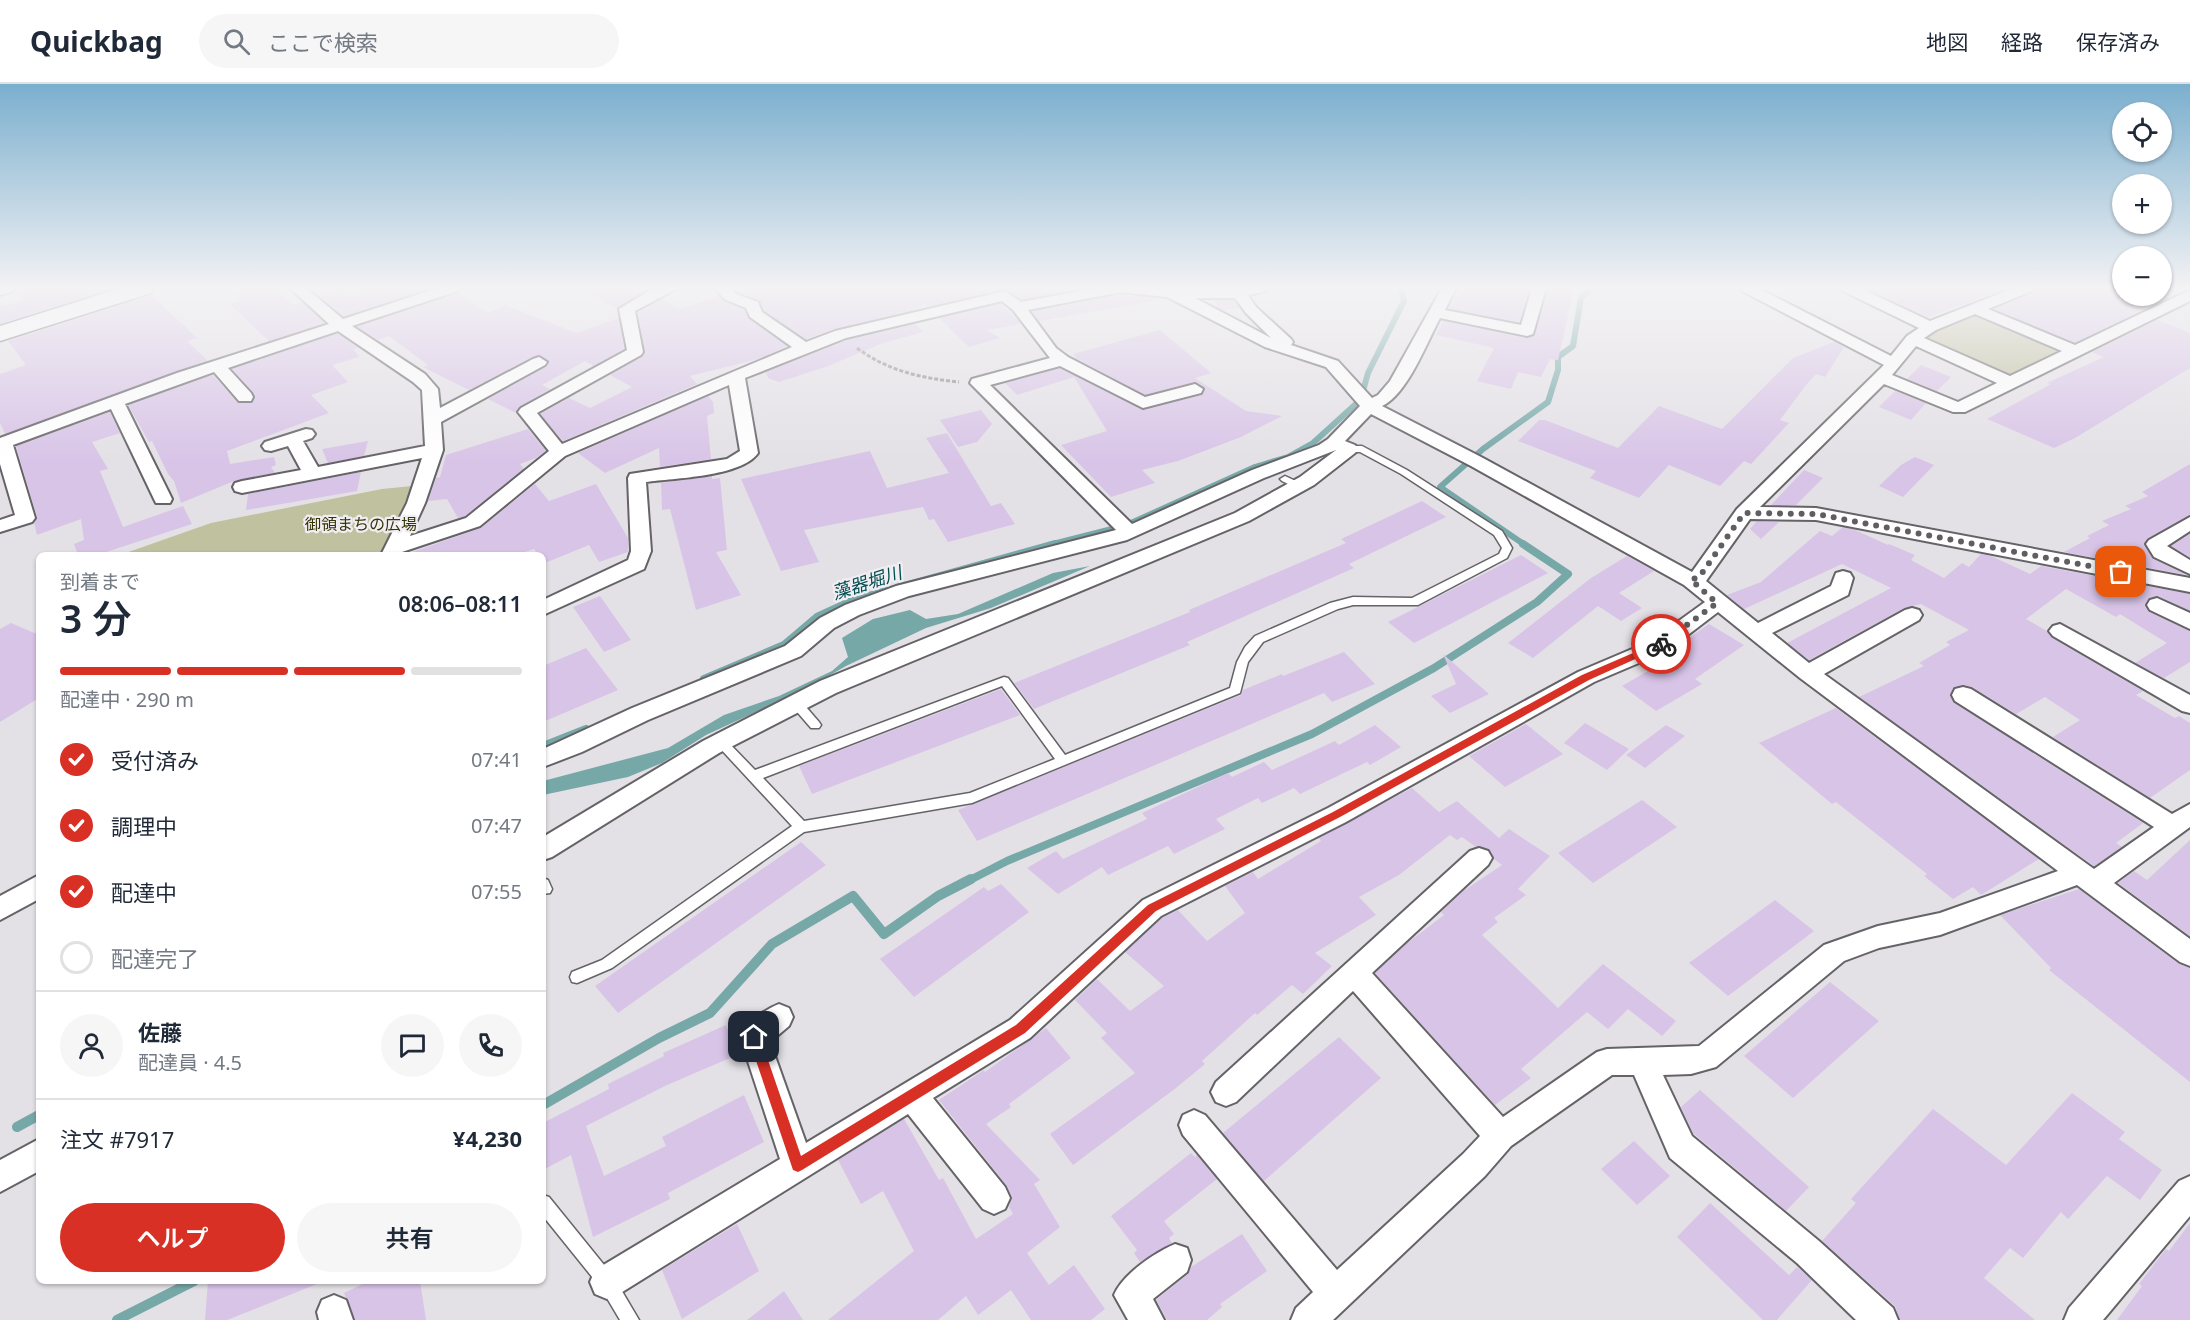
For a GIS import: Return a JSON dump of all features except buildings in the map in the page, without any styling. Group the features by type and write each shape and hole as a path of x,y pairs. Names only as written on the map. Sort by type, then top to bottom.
{"street":[{"path":"0,526 25,518 1,443 280,346"},
{"path":"370,346 430,389 434,450 416,503 393,551"},
{"path":"559,452 527,412 635,352 634,346"},
{"path":"801,346 804,348"},
{"path":"393,551 473,522 559,452 736,375 810,346"},
{"path":"1046,346 1062,360 1143,403 1195,389"},
{"path":"1276,346 1332,364 1369,406 1477,462 1691,580 1717,603 1808,673 2190,954"},
{"path":"1290,346 1298,353"},
{"path":"546,848 721,742 828,687 1242,518 1341,446 1369,406 1384,399 1397,383 1416,346"},
{"path":"1846,346 1959,408 2086,346"},
{"path":"1691,580 1700,576 1744,513 1888,370 1908,346"},
{"path":"1928,346 2011,383"},
{"path":"2062,346 2075,351"},
{"path":"978,383 1062,360"},
{"path":"433,419 539,362"},
{"path":"217,366 245,397"},
{"path":"546,607 637,564 641,551 637,478 732,464 749,453 736,375"},
{"path":"978,383 1129,532"},
{"path":"116,402 163,500"},
{"path":"271,446 300,436 312,473"},
{"path":"546,757 640,714 793,651 827,623 872,602 903,591 1129,532 1276,466 1341,446"},
{"path":"242,487 434,450"},
{"path":"1744,513 1816,514 2190,585"},
{"path":"2190,524 2156,544 2161,553 2190,568"},
{"path":"1755,633 1841,590 1843,578"},
{"path":"607,1282 1020,1029 1152,908 1336,814 1586,677 1659,646 1717,603"},
{"path":"2157,605 2188,618"},
{"path":"1808,673 1912,615"},
{"path":"2060,631 2190,705"},
{"path":"1308,1320 1474,1165 1500,1136 1607,1062 1706,1058 1834,953 1878,937 1940,924 2088,878 2182,820 1963,695"},
{"path":"1226,1092 1479,858"},
{"path":"0,909 36,888"},
{"path":"1354,972 1500,1136"},
{"path":"779,1017 754,1037 798,1165"},
{"path":"1642,1061 1681,1147 1808,1252 1881,1320"},
{"path":"912,1095 994,1198"},
{"path":"1194,1125 1336,1294"},
{"path":"0,1178 36,1156"},
{"path":"2081,1320 2190,1192"},
{"path":"1147,1320 1131,1295 1175,1260"}],"lane":[{"path":"577,977 607,964 801,827 972,798 1236,690 1240,667 1251,646 1259,639 1334,606 1353,601 1414,602 1503,556 1507,548 1498,533 1362,448 1341,446"},
{"path":"1388,476 1400,470"},
{"path":"754,776 1004,681 1063,761"},
{"path":"796,703 815,725"},
{"path":"721,742 801,827"},
{"path":"546,1207 607,1282 630,1320"}],"path":[{"path":"855,346 894,370 930,380 978,383"}],"green space":[{"path":"1928,346 2062,346 2075,351 2011,383"},
{"name":"御領まちの広場","path":"412,486 383,552 129,552 211,523 382,489"}],"water":[{"path":"1090,566 991,608 926,628 846,666 804,690 706,735 662,763 628,777 546,794 546,780 668,748 724,715 779,696 832,671 848,657 842,638 873,619 910,610 926,619 958,614 1053,573"}],"waterway":[{"name":"藻器堀川","path":"1363,391 1368,373 1382,346"},
{"path":"1525,545 1440,487 1483,449 1548,402 1558,370 1558,357 1573,346"},
{"name":"藻器堀川","path":"1131,523 1255,467 1288,457 1313,443 1357,403"},
{"name":"藻器堀川","path":"1049,545 1116,528"},
{"name":"藻器堀川","path":"704,679 784,645 817,617 854,600 1055,544"},
{"path":"968,881 1007,861 1312,734 1434,668 1537,602 1568,574 1523,544"},
{"name":"藻器堀川","path":"546,745 586,729"},
{"path":"546,1103 659,1038 710,1013 772,944 853,896 884,934 938,896 971,879"},
{"name":"藻器堀川","path":"17,1127 36,1117"},
{"path":"117,1320 188,1284"}],"way so far":[{"path":"1661,644 1717,603 1691,580 1700,576 1744,513 1816,514 2121,572"}],"route":[{"path":"754,1037 798,1165 1020,1029 1152,908 1336,814 1586,677 1661,644"}]}
